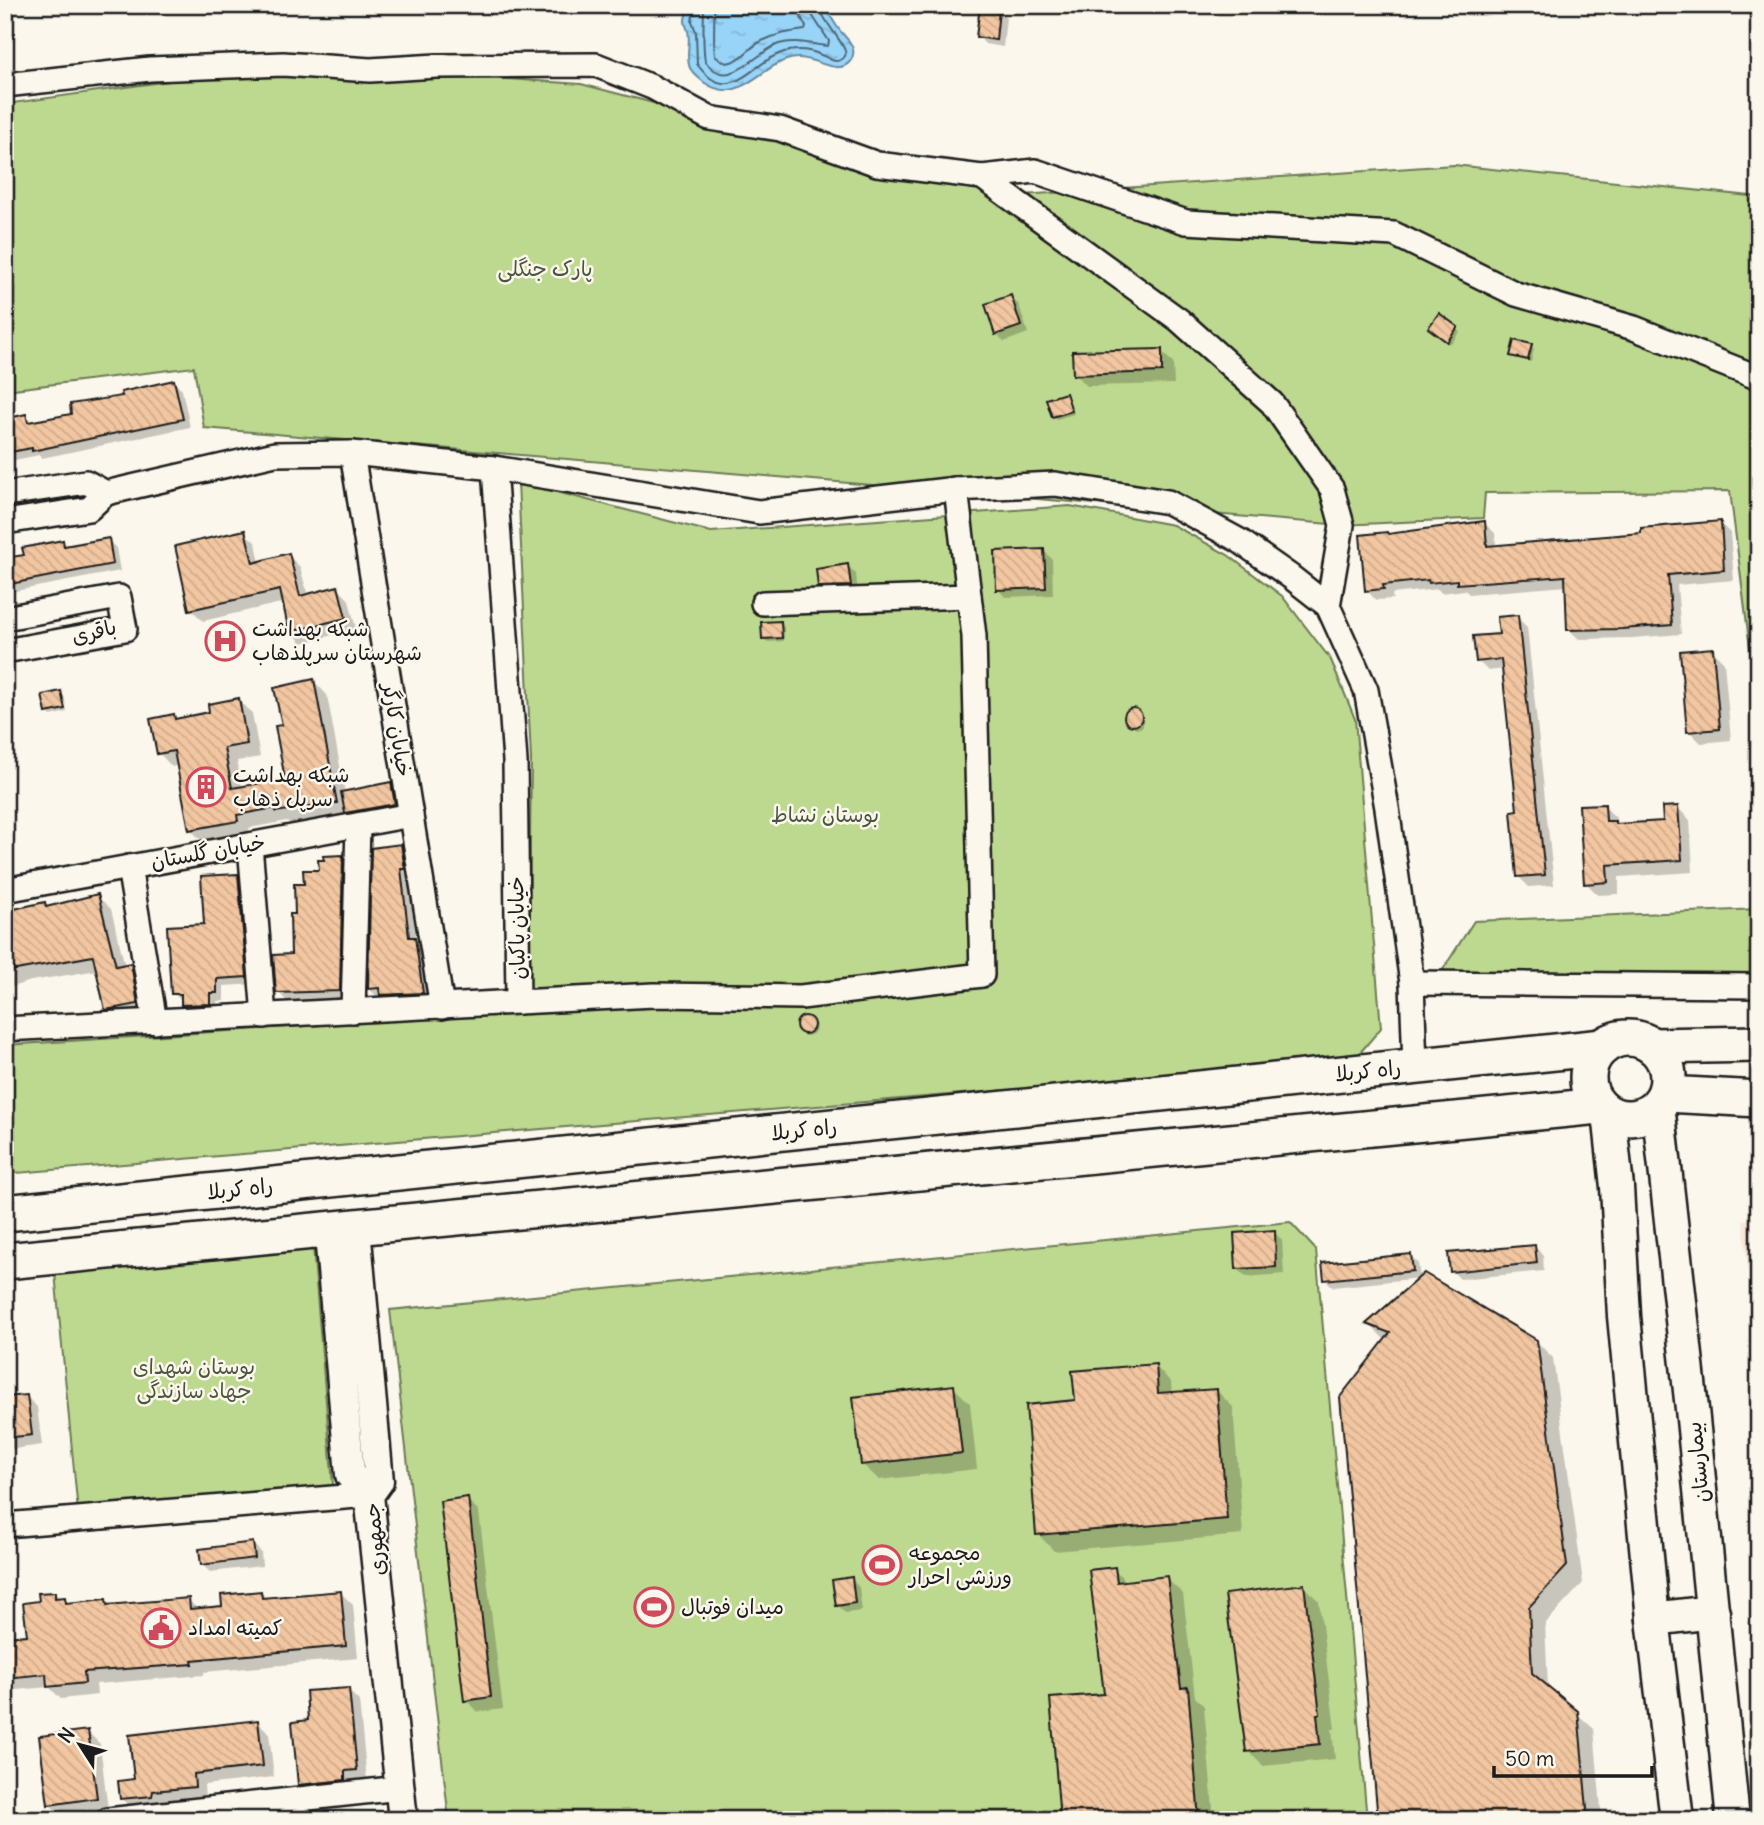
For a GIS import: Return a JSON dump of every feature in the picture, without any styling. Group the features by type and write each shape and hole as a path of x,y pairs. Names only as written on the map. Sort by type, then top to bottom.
{"main road":[{"path":"1614,1040 1640,1040 1652,1046 1667,1067 1668,1081 1662,1099 1648,1113 1635,1118 1622,1118 1604,1110 1592,1095 1588,1082 1594,1057 1614,1040"},
{"path":"1652,1046 1759,1044"},
{"name":"راه کربلا","path":"5,1213 1603,1047"},
{"path":"1662,1099 1759,1098"},
{"name":"بیمارستان","path":"1662,1099 1733,1820"},
{"path":"5,1261 1604,1110"},
{"path":"1604,1110 1617,1187 1624,1316 1653,1619 1677,1820"},
{"path":"1653,1619 1713,1612"}],"street":[{"path":"5,85 150,69 256,65 290,64 370,70 437,66 596,65 652,87 709,118 780,129 877,164 982,177 1035,171 1186,222 1394,234 1516,293 1634,328 1759,378"},
{"path":"982,177 1179,320 1272,402 1332,489 1342,526 1328,606"},
{"path":"5,523 89,509 106,493 275,454 352,453 494,468 760,512 956,489 1055,484 1168,502 1240,541 1328,606 1366,690 1387,808 1412,983 1415,1066"},
{"name":"خیابان کارگر","path":"352,453 442,1007"},
{"name":"خیابان پاکبان","path":"6,1026 155,1022 518,1002 514,761 494,468"},
{"path":"5,494 86,482 106,493"},
{"path":"518,1002 654,995 801,997 982,975 974,636 956,489"},
{"path":"763,603 969,596"},
{"name":"باقری","path":"5,618 119,597 125,629 5,651"},
{"name":"خیابان گلستان","path":"5,890 411,815"},
{"path":"353,1011 358,825"},
{"path":"250,845 264,1016"},
{"path":"129,867 155,1022"},
{"path":"1412,983 1759,986"},
{"name":"جمهوری","path":"340,1228 357,1239 379,1481 369,1494 403,1820"},
{"path":"5,1525 369,1494"},
{"path":"108,1820 400,1788"}],"shaded area":[{"path":"1759,1219 1759,1390 1743,1220"}],"green space":[{"name":"پارک جنگلی","path":"290,64 581,84 1008,196 1454,165 1759,197 1759,719 1730,491 1485,493 1483,518 1342,525 204,428 194,367 5,390 5,104"},
{"name":"بوستان نشاط","path":"518,482 711,532 1070,506 1173,525 1228,555 1282,596 1331,660 1355,719 1381,1028 1353,1061 5,1174 5,1045 528,1012 531,759"},
{"path":"1759,909 1759,974 1442,971 1474,921"},
{"name":"مجموعه ورزشی احرار","path":"1290,1222 1316,1250 1367,1820 449,1820 390,1310"},
{"name":"بوستان شهدای جهاد سازندگی","path":"313,1247 333,1485 78,1512 55,1273"}],"water":[{"path":"687,5 824,5 850,43 853,55 846,65 840,67 803,58 785,61 741,87 718,89 705,83 690,68 689,35 685,21"}],"building":[{"path":"980,6 999,9 996,40 976,37"},
{"path":"1011,295 1021,326 995,335 985,304"},
{"path":"1439,313 1458,327 1447,342 1428,328"},
{"path":"1514,340 1532,344 1528,360 1510,356"},
{"path":"1162,349 1162,372 1073,375 1072,351"},
{"path":"174,380 183,419 32,451 32,448 5,453 5,419 26,414 28,422 71,414 70,404 122,396 121,392"},
{"path":"1066,393 1072,411 1052,417 1046,399"},
{"path":"1485,521 1487,546 1641,533 1641,528 1721,521 1724,570 1668,575 1672,625 1622,629 1567,630 1565,576 1457,584 1457,580 1429,583 1428,580 1383,585 1384,589 1365,591 1360,535 1388,534"},
{"path":"245,530 253,563 289,553 300,596 338,586 346,618 289,632 280,590 189,610 175,546"},
{"path":"109,538 113,564 5,585 5,558 24,555 22,548 63,540 64,546"},
{"path":"1044,549 1046,588 996,590 995,551"},
{"path":"848,564 851,586 818,587 816,569"},
{"path":"1518,615 1545,875 1517,877 1511,811 1517,810 1501,659 1476,662 1473,636 1499,634 1497,617"},
{"path":"781,621 782,638 762,639 761,622"},
{"path":"1713,648 1720,729 1687,732 1680,651"},
{"path":"314,679 337,803 276,812 275,808 237,815 238,821 189,830 174,751 157,754 150,719 174,714 175,719 209,712 208,704 239,698 247,744 224,748 232,788 285,779 275,726 282,725 274,688"},
{"path":"61,691 65,709 46,713 42,695"},
{"path":"1133,708 1139,711 1142,717 1139,723 1133,726 1127,723 1124,717 1127,711"},
{"path":"391,782 395,804 345,813 341,792"},
{"path":"1605,804 1606,821 1615,821 1615,824 1663,821 1662,807 1678,806 1682,860 1607,865 1608,882 1584,884 1579,805"},
{"path":"401,844 405,869 401,869 409,937 415,937 423,993 380,995 379,988 368,989 371,848"},
{"path":"343,855 340,991 276,993 273,955 291,954 290,914 295,914 294,884 304,884 303,870 319,870 318,860 324,860 323,856"},
{"path":"238,874 247,977 217,979 217,993 210,993 210,1004 181,1005 181,994 171,994 167,926 204,924 201,876"},
{"path":"98,894 116,966 131,963 138,1004 105,1010 93,956 5,972 5,911 45,902 46,907"},
{"path":"805,1016 811,1019 814,1025 811,1031 805,1034 799,1031 796,1025 799,1019"},
{"path":"1275,1230 1276,1267 1236,1269 1234,1233"},
{"path":"1535,1245 1537,1263 1450,1272 1448,1253"},
{"path":"1411,1254 1413,1271 1324,1280 1322,1263"},
{"path":"1424,1273 1537,1340 1567,1566 1529,1607 1532,1673 1578,1711 1588,1820 1378,1820 1340,1397 1390,1333 1366,1324"},
{"path":"1156,1364 1158,1393 1217,1389 1227,1519 1036,1535 1026,1405 1075,1400 1072,1371"},
{"path":"954,1385 962,1453 861,1465 853,1397"},
{"path":"27,1395 32,1435 5,1438 5,1397"},
{"path":"468,1497 491,1697 464,1701 440,1501"},
{"path":"253,1542 255,1558 201,1565 199,1549"},
{"path":"1115,1567 1117,1582 1167,1576 1181,1688 1188,1687 1199,1820 1060,1820 1050,1698 1104,1694 1089,1570"},
{"path":"852,1577 855,1603 836,1606 832,1580"},
{"path":"1304,1584 1320,1714 1317,1714 1320,1744 1246,1752 1225,1594"},
{"path":"261,1591 262,1598 341,1591 346,1646 192,1660 193,1664 84,1672 85,1683 47,1687 46,1674 5,1678 5,1637 27,1635 23,1603 39,1601 38,1593 55,1592 55,1598 65,1597 66,1603 106,1599 107,1605 189,1598 190,1609 222,1606 221,1595"},
{"path":"349,1688 357,1770 345,1771 345,1780 298,1785 292,1722 308,1720 306,1691"},
{"path":"258,1720 263,1766 194,1774 195,1787 153,1791 152,1796 120,1799 118,1781 134,1779 129,1735"},
{"path":"88,1730 97,1798 48,1805 39,1736"}],"place":[{"name":"شبکه بهداشت شهرستان سرپلذهاب","path":"225,641"},
{"name":"شبکه بهداشت سرپل ذهاب","path":"206,787"},
{"name":"مجموعه ورزشی احرار","path":"882,1565"},
{"name":"میدان فوتبال","path":"654,1607"},
{"name":"کمیته امداد","path":"161,1628"}]}
